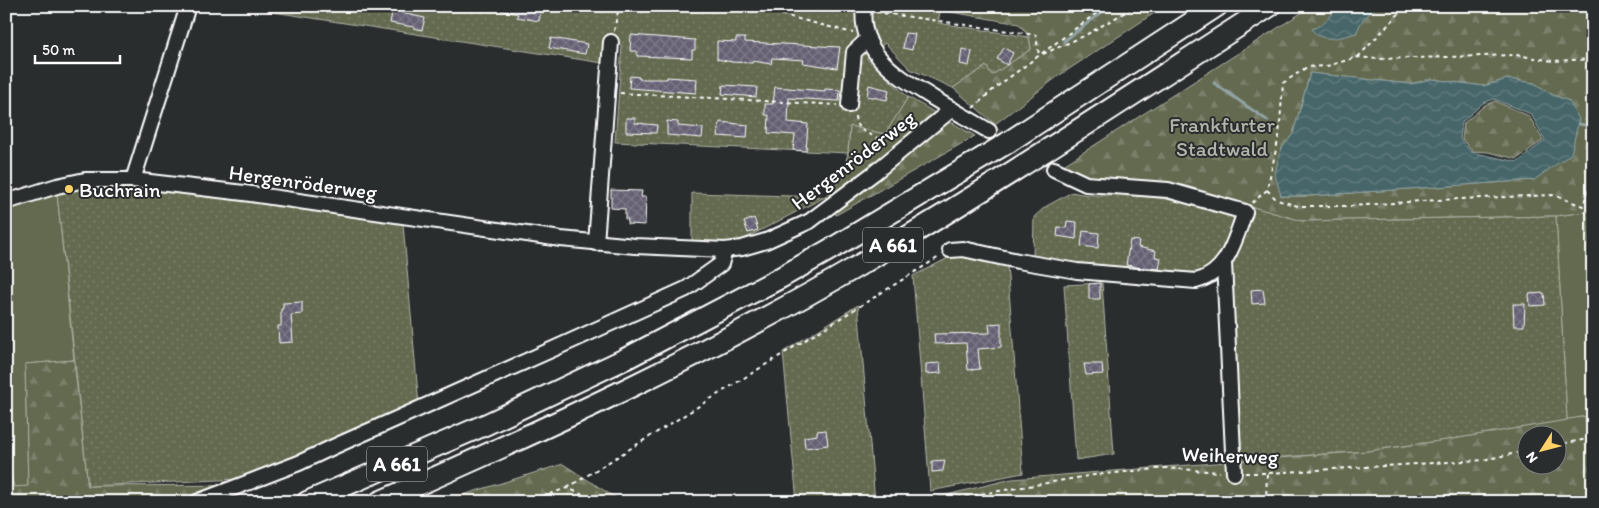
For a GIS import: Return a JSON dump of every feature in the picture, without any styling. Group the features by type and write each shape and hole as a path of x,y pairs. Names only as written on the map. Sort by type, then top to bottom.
{"highway":[{"name":"A 661","path":"307,502 487,424 625,359 756,290 836,246 998,148 1217,6"},
{"name":"A 661","path":"380,502 498,450 636,385 858,267 1020,168 1270,6"}],"street":[{"path":"133,180 188,6"},
{"path":"864,8 864,25 868,38 876,54 891,70 989,131"},
{"path":"849,105 854,52 868,38"},
{"path":"596,243 611,42"},
{"name":"Hergenröderweg","path":"6,202 63,184 85,180 133,180 596,243 725,250 742,248 766,241 810,221 894,157 958,112"},
{"path":"950,250 963,249 1077,271 1196,281 1207,277 1224,263 1232,248 1245,212 1168,190 1086,184 1054,169"},
{"path":"196,502 299,463 686,289 721,264 725,250"},
{"path":"1224,263 1234,473"}],"path":[{"path":"611,42 619,6"},
{"path":"718,6 776,13 868,38"},
{"path":"958,112 995,88 1106,6"},
{"path":"1039,56 1084,36 1136,6"},
{"path":"1358,57 1406,6"},
{"path":"864,8 1036,35 1039,56"},
{"path":"1245,212 1253,201 1267,190 1279,136 1283,84 1307,67 1327,66 1358,57 1378,59 1516,55 1553,61 1593,59"},
{"path":"608,92 849,105 854,110 855,121 860,130 879,138 894,157"},
{"path":"1267,190 1277,200 1298,206 1351,206 1553,195 1583,206 1593,174"},
{"path":"528,502 567,488 950,250"},
{"path":"1566,443 1593,438"},
{"name":"Weiherweg","path":"934,502 1094,476 1158,468 1234,473 1267,473 1483,460 1516,453"},
{"path":"1266,502 1267,473"},
{"path":"567,488 600,502"}],"green space":[{"path":"268,6 941,6 938,23 1029,37 1031,49 992,75 986,66 953,88 910,69 885,43 867,59 908,97 885,134 850,126 848,153 615,142 622,46 616,42 603,63 267,11"},
{"path":"941,6 1165,6 1057,77 995,124 953,88 986,66 992,75 1031,49 1029,37 1019,24 940,10"},
{"name":"Frankfurter Stadtwald","path":"1312,6 1593,6 1593,211 1556,216 1302,221 1172,185 1081,176 1062,166","holes":["1310,73 1410,84 1431,79 1484,86 1507,79 1534,83 1553,95 1569,101 1534,180 1309,196 1281,196 1282,148 1293,134"]},
{"path":"908,97 975,136 836,215 825,197 842,177 848,153 850,126 885,134"},
{"path":"1495,101 1529,116 1543,140 1517,159 1488,152 1472,151 1462,139 1464,123 1485,105"},
{"path":"86,186 130,186 403,224 419,406 298,459 240,479 88,486 57,193"},
{"path":"1072,192 1088,195 1150,197 1239,216 1221,261 1198,278 1033,258 1034,217 1045,207"},
{"path":"57,193 74,360 25,364 28,487 14,487 9,470 6,441 6,210"},
{"path":"692,193 825,197 744,239 716,245 692,243"},
{"path":"1253,207 1302,221 1556,216 1567,420 1531,426 1516,426 1516,428 1367,451 1241,460 1231,264 1249,213"},
{"path":"1593,211 1593,284 1586,212"},
{"path":"1586,212 1593,284 1593,415 1567,420 1556,216"},
{"path":"958,253 1007,264 1023,473 930,491 913,276"},
{"path":"1102,283 1114,454 1076,460 1064,285"},
{"path":"858,305 875,502 797,502 783,352"},
{"path":"74,360 88,486 255,485 214,502 6,502 6,470 9,470 14,487 28,486 25,364"},
{"path":"1593,415 1593,502 918,502 1012,479 1367,451 1516,428 1516,476 1566,476 1566,426 1528,426"},
{"path":"563,464 622,502 440,502"}],"water":[{"path":"1339,6 1379,6 1363,19 1356,33 1332,38 1320,37 1312,29 1324,22"},
{"path":"1310,73 1410,84 1431,79 1484,86 1507,79 1534,83 1553,95 1569,101 1579,119 1571,154 1534,180 1309,196 1281,196 1275,175 1282,148 1293,134","holes":["1494,99 1531,114 1545,140 1518,162 1471,152 1460,139 1462,122 1483,103"]}],"building":[{"path":"501,6 542,6 539,21 517,17 518,14 501,10"},
{"path":"393,7 402,9 401,13 425,18 422,30 390,23"},
{"path":"905,33 915,34 912,50 903,48"},
{"path":"631,35 695,40 695,50 692,50 692,58 637,56 637,51 630,51"},
{"path":"551,38 587,44 585,54 549,48"},
{"path":"736,38 745,38 745,42 840,47 837,68 803,63 804,60 772,58 771,64 753,61 752,63 732,62 717,59 717,41 736,42"},
{"path":"1004,48 1013,53 1007,65 997,59"},
{"path":"962,49 972,51 969,66 960,64"},
{"path":"630,76 639,77 639,79 667,79 667,77 697,79 696,93 629,88"},
{"path":"723,85 757,87 756,97 722,94"},
{"path":"869,85 889,90 887,100 867,96"},
{"path":"775,87 825,91 825,89 840,90 839,101 789,98 788,122 808,124 806,151 793,150 795,135 768,133 769,115 765,115 765,104 773,104"},
{"path":"626,118 635,118 635,123 657,125 656,133 626,132"},
{"path":"667,121 678,122 678,126 703,128 702,138 667,135"},
{"path":"720,122 748,125 747,138 718,136"},
{"path":"611,190 642,191 641,197 646,197 645,225 627,224 628,219 625,219 625,209 611,208"},
{"path":"754,218 758,230 748,233 744,222"},
{"path":"1067,221 1077,222 1076,239 1057,236 1058,227 1066,228"},
{"path":"1083,231 1099,233 1098,248 1081,246"},
{"path":"1130,240 1139,241 1138,247 1156,251 1155,257 1161,258 1159,269 1126,265"},
{"path":"1100,283 1100,299 1089,299 1089,284"},
{"path":"1263,289 1265,303 1252,304 1251,290"},
{"path":"1544,293 1545,305 1530,306 1529,294"},
{"path":"302,302 302,314 291,315 293,342 279,343 278,326 281,326 283,303"},
{"path":"1513,304 1525,304 1524,326 1514,326"},
{"path":"1001,323 1001,347 978,349 980,369 968,370 966,343 935,344 934,334 990,333 989,324"},
{"path":"940,363 941,373 926,374 926,364"},
{"path":"1084,364 1102,364 1103,374 1086,375"},
{"path":"826,430 828,445 805,448 804,437 817,435 817,431"},
{"path":"945,460 943,471 932,472 932,461"}],"waterway":[{"path":"1064,41 1110,6"},
{"path":"1214,83 1268,121"},
{"path":"1578,124 1593,126"}],"tunnel":[{"path":"989,131 1054,169"}],"place":[{"name":"Buchrain","path":"69,189"}]}
